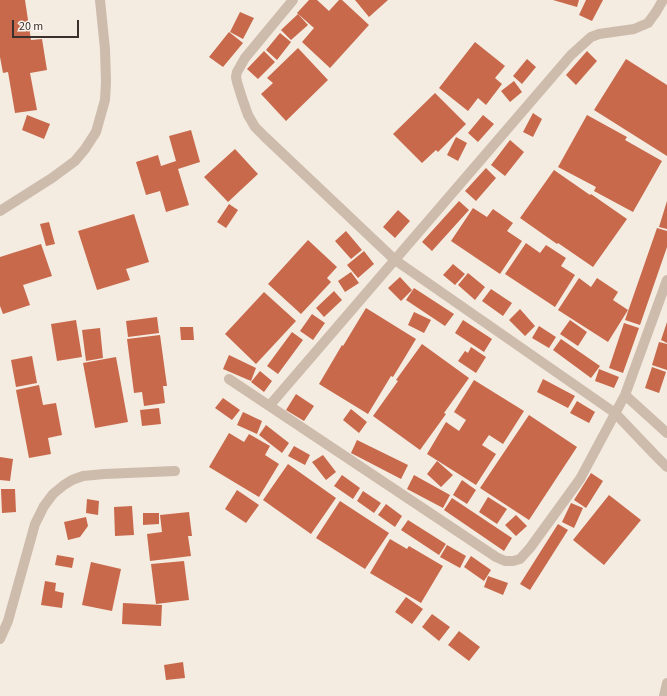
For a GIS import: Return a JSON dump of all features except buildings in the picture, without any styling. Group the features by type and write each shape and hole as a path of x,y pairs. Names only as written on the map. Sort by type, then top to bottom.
{"street":[{"path":"0,211 52,178 75,161 96,132 105,100 106,82 105,49 100,0"},
{"path":"292,0 245,58 237,72 237,82 248,116 255,127 395,260 615,413 667,467"},
{"path":"270,405 571,55 590,38 599,34 634,29 648,23 663,0"},
{"path":"229,379 496,557 506,561 513,561 520,559 530,548 580,479 625,395 667,280"},
{"path":"625,395 667,433"},
{"path":"0,639 8,621 35,524 44,506 53,494 64,484 83,476 175,471"},
{"path":"664,696 667,683"}]}
